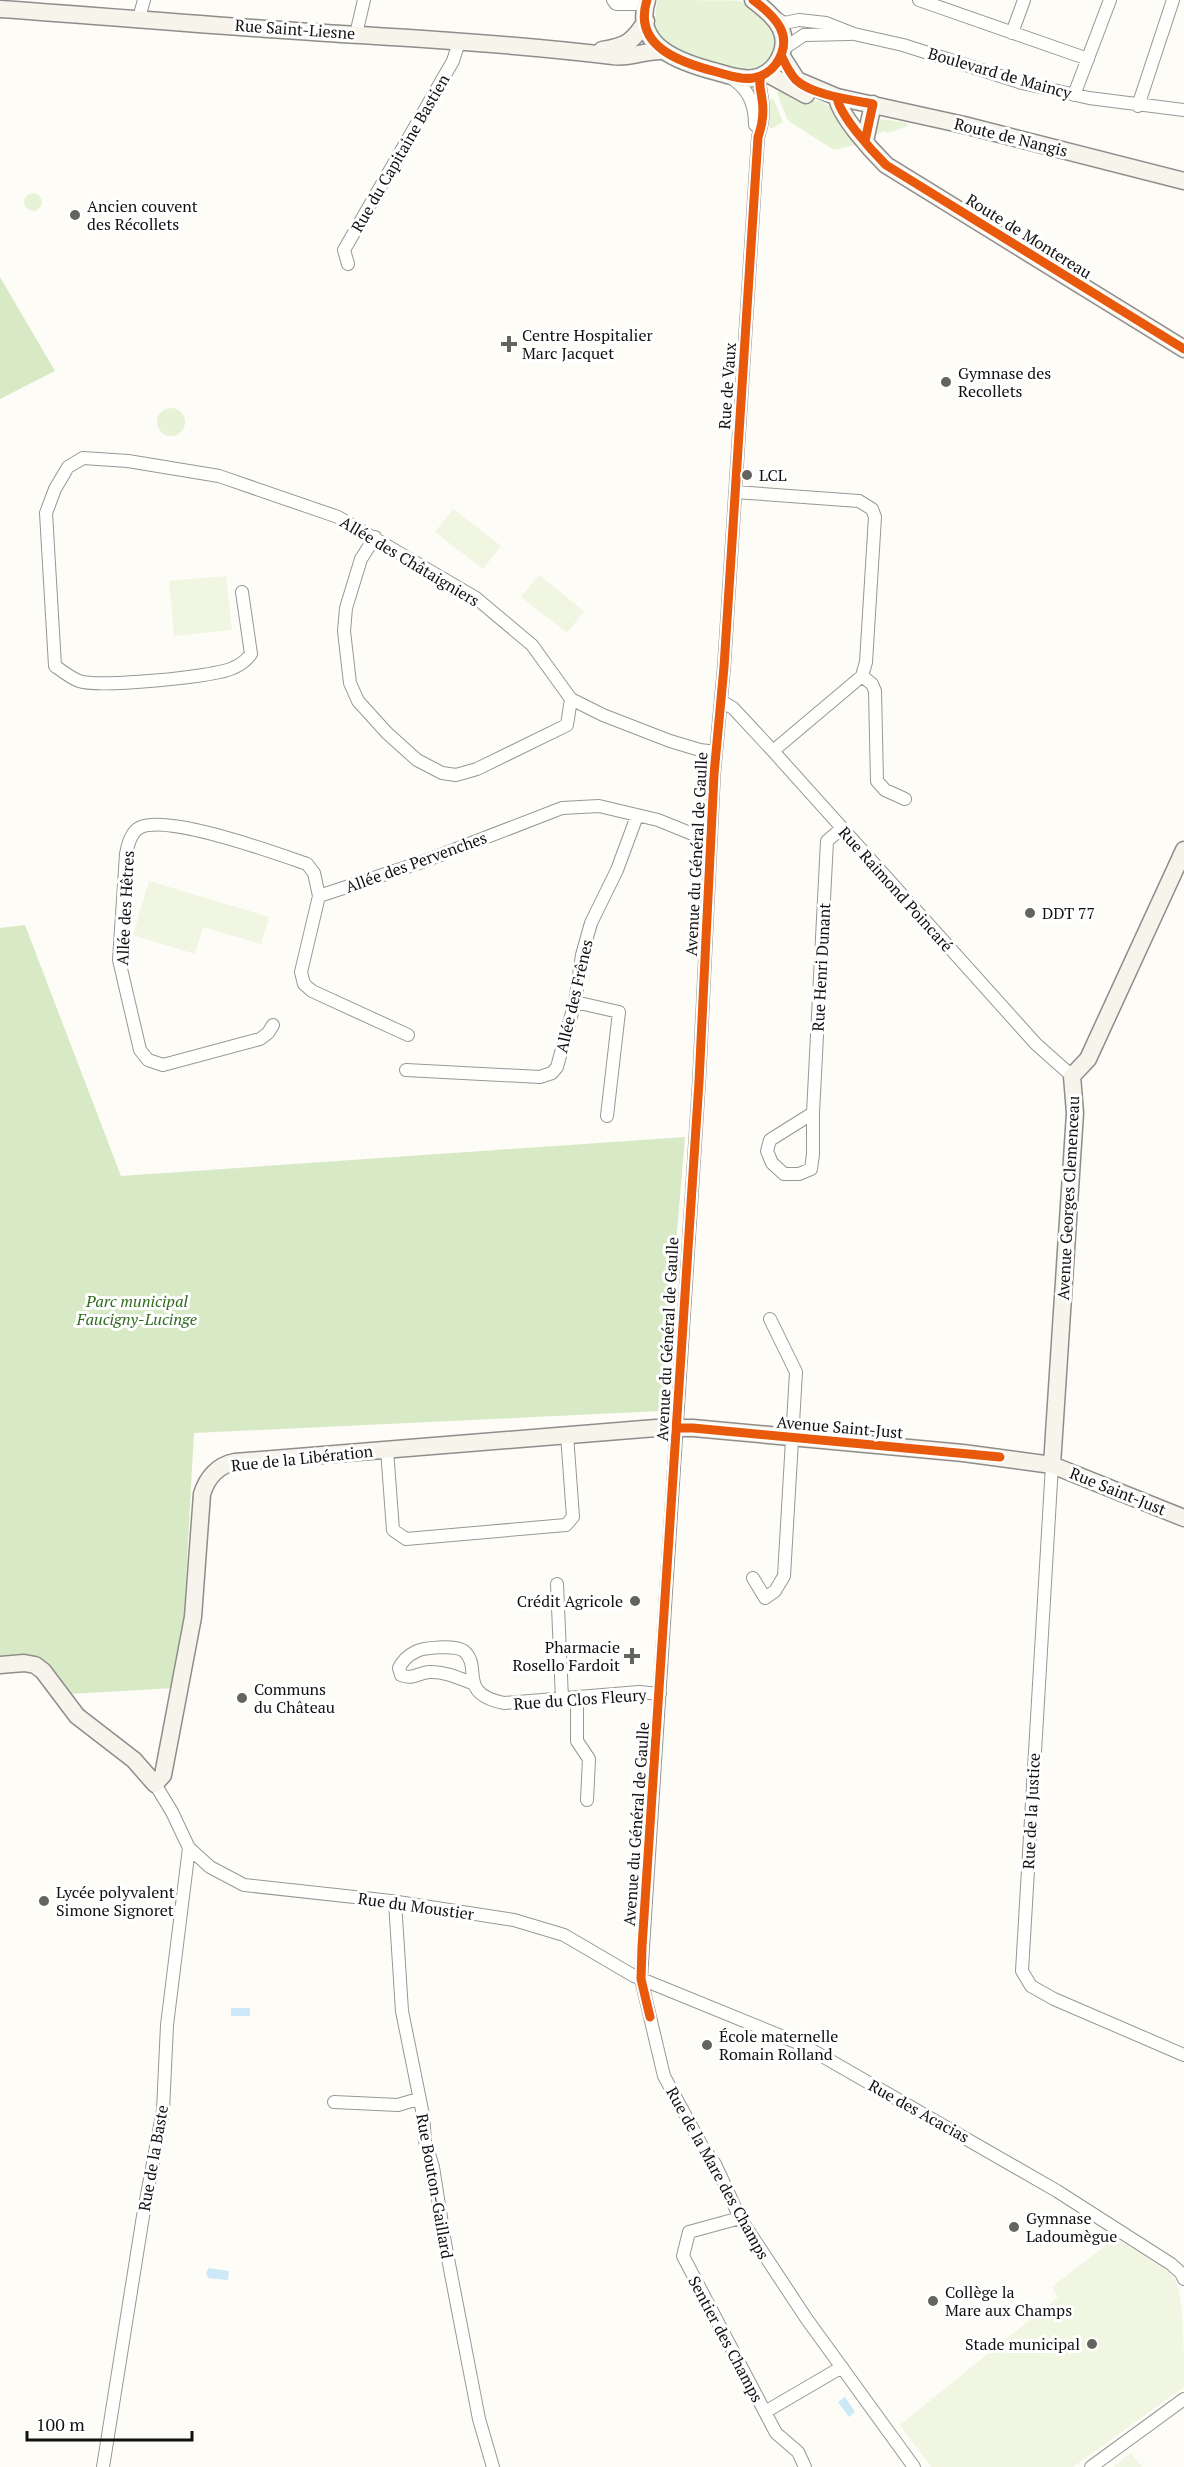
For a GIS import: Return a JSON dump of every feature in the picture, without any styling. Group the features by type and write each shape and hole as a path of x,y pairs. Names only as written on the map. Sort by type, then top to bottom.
{"street":[{"path":"139,18 144,0"},
{"path":"356,34 364,0"},
{"path":"613,0 616,4 646,8 649,32 662,51 677,60 745,78 763,74 774,67 782,52"},
{"path":"1012,33 1024,0"},
{"path":"1074,94 1110,0"},
{"path":"1138,106 1173,0"},
{"path":"756,1 772,15"},
{"path":"925,1 1088,59"},
{"name":"Rue Saint-Liesne","path":"590,52 628,44 638,33 646,8"},
{"name":"Rue Saint-Liesne","path":"0,9 590,52 622,57 651,50 662,51"},
{"name":"Boulevard de Maincy","path":"772,15 784,23 799,20 826,23 854,34 903,45 1022,83 1138,106 1184,110"},
{"name":"Route de Nangis","path":"772,15 783,35 782,52 797,80 837,97"},
{"name":"Boulevard de Maincy","path":"782,52 804,35 854,34"},
{"name":"Rue du Capitaine Bastien","path":"348,264 344,250 453,61 459,42"},
{"name":"Rue de Vaux","path":"726,74 740,84 751,97 758,137"},
{"name":"Route de Nangis","path":"763,74 807,95 837,97 873,104 1184,181"},
{"name":"Rue de Vaux","path":"722,700 758,137 763,99 758,83 763,74"},
{"name":"Route de Montereau","path":"837,97 838,108 886,165 1184,349"},
{"path":"865,141 873,104"},
{"name":"Allée des Châtaigniers","path":"242,592 250,654 245,662 231,669 166,679 118,683 80,682 55,666 46,513 55,489 68,467 83,458 128,461 219,476 338,517 476,598 532,645 571,699 603,715 670,741 700,750 717,752"},
{"path":"735,492 860,501 872,509 874,517 866,662 862,676 773,751"},
{"path":"375,537 361,559 346,608 344,631 350,683 358,701 387,733 417,760 442,773 456,775 477,769 567,725 571,699"},
{"path":"862,676 873,684 875,691 877,781 885,790 905,799"},
{"name":"Rue Raimond Poincaré","path":"722,700 733,708 773,751 1036,1044 1072,1076"},
{"name":"Avenue du Général de Gaulle","path":"641,1979 699,1082 711,835 722,700"},
{"name":"Allée des Pervenches","path":"319,896 425,861 562,808 598,806 658,820 695,835 711,835"},
{"name":"Allée des Frênes","path":"406,1070 540,1077 552,1072 560,1062 575,1002 582,955 591,923 617,870 637,816"},
{"name":"Allée des Hêtres","path":"273,1025 260,1039 163,1065 148,1060 140,1050 119,960 126,854 130,838 139,827 156,824 234,839 308,864 314,873 319,896"},
{"name":"Rue Henri Dunant","path":"813,1113 770,1140 767,1151 772,1163 784,1174 799,1174 811,1169 827,841 842,828"},
{"name":"Avenue Georges Clemenceau","path":"1052,1465 1075,1113 1072,1076 1091,1053 1184,850"},
{"path":"319,896 301,972 304,984 312,991 408,1035"},
{"path":"575,1002 619,1012 607,1116"},
{"path":"753,1578 765,1598 775,1592 784,1576 796,1371 770,1319"},
{"name":"Rue de la Libération","path":"155,1784 163,1776 193,1617 202,1494 213,1474 222,1466 235,1462 676,1428"},
{"name":"Avenue Saint-Just","path":"676,1428 963,1453 1052,1465"},
{"path":"387,1450 393,1530 406,1539 567,1525 573,1517 567,1435"},
{"name":"Rue Saint-Just","path":"1052,1465 1184,1518"},
{"name":"Rue de la Justice","path":"1052,1465 1022,1971 1031,1986 1054,1999 1184,2055"},
{"path":"557,1584 562,1699"},
{"name":"Rue du Clos Fleury","path":"472,1683 471,1660 457,1646 417,1650 403,1660 399,1668 401,1675 409,1678 429,1672 451,1675 472,1683 483,1695 493,1701 504,1703 639,1692 660,1694"},
{"path":"0,1665 12,1663 35,1665 47,1676 77,1716 134,1760 155,1784 172,1812 189,1848"},
{"path":"577,1698 577,1741 590,1759 587,1800"},
{"name":"Rue du Moustier","path":"189,1848 210,1867 244,1885 395,1902 514,1920 540,1927 564,1935 641,1979"},
{"name":"Rue de la Baste","path":"103,2467 143,2216 163,2110 167,2025 189,1848"},
{"name":"Rue Bouton-Gaillard","path":"395,1902 402,2011 479,2419 493,2467"},
{"name":"Rue de la Mare des Champs","path":"641,1979 664,2076 702,2146 715,2164 740,2218 800,2309 914,2467"},
{"name":"Rue des Acacias","path":"641,1979 803,2045 1056,2191 1149,2249 1183,2276"},
{"path":"334,2102 399,2105 418,2099"},
{"name":"Sentier des Champs","path":"740,2218 689,2232 683,2256 765,2412 842,2367"},
{"path":"1091,2467 1184,2399"},
{"path":"765,2412 776,2433 798,2452 805,2467"}],"green space":[{"path":"658,0 740,1 758,13 768,25 776,44 773,56 762,67 747,71 736,70 674,52 659,36 655,22"},
{"path":"781,86 801,99 820,101 836,109 858,144 834,150 793,124 787,119 777,93"},
{"path":"773,98 783,122 771,129 769,127 770,100"},
{"path":"882,119 907,123 908,126 888,133 884,131 874,136 875,125"},
{"path":"33,193 39,196 42,202 39,208 33,211 27,208 24,202 27,196"},
{"path":"0,277 55,371 0,399"},
{"path":"171,408 181,412 185,422 181,432 171,436 161,432 157,422 161,412"},
{"path":"453,509 501,546 483,569 435,532"},
{"path":"539,575 584,611 567,633 521,597"},
{"path":"226,576 232,630 174,636 169,581"},
{"path":"149,881 269,917 261,944 203,927 195,954 133,935"},
{"name":"Parc municipal Faucigny-Lucinge","path":"25,925 121,1176 685,1137 662,1411 194,1433 182,1651 175,1688 69,1694 38,1660 0,1665 0,928"},
{"name":"Stade municipal","path":"1115,2238 1156,2263 1176,2281 1182,2317 1184,2387 1073,2467 931,2467 900,2425 1058,2297 1052,2287"},
{"path":"1131,2453 1142,2467 1113,2467"}],"water":[{"path":"231,2008 250,2008 250,2016 231,2016"},
{"path":"209,2268 229,2271 228,2280 208,2278 206,2273"},
{"path":"845,2397 855,2412 849,2417 838,2402"}],"cycle path":[{"path":"647,0 644,16 647,30 653,41 663,50 689,64 735,77 748,78 760,76 772,69 784,45 783,36 775,20 753,0"},
{"path":"781,55 796,80 812,90 873,104 865,141"},
{"path":"650,2017 641,1979 642,1947 699,1082 714,774 724,667 758,137 763,113 761,76"},
{"path":"837,97 850,123 886,165 1184,349"},
{"path":"676,1428 1000,1457"}],"place":[{"name":"Ancien couvent des Récollets","path":"75,215"},
{"name":"Centre Hospitalier Marc Jacquet","path":"509,344"},
{"name":"Gymnase des Recollets","path":"946,382"},
{"name":"LCL","path":"747,475"},
{"name":"DDT 77","path":"1030,913"},
{"name":"Crédit Agricole","path":"635,1601"},
{"name":"Pharmacie Rosello Fardoit","path":"632,1656"},
{"name":"Communs du Château","path":"242,1698"},
{"name":"Lycée polyvalent Simone Signoret","path":"44,1901"},
{"name":"École maternelle Romain Rolland","path":"707,2045"},
{"name":"Gymnase Ladoumègue","path":"1014,2227"},
{"name":"Collège la Mare aux Champs","path":"933,2301"},
{"name":"Stade municipal","path":"1092,2344"}]}
